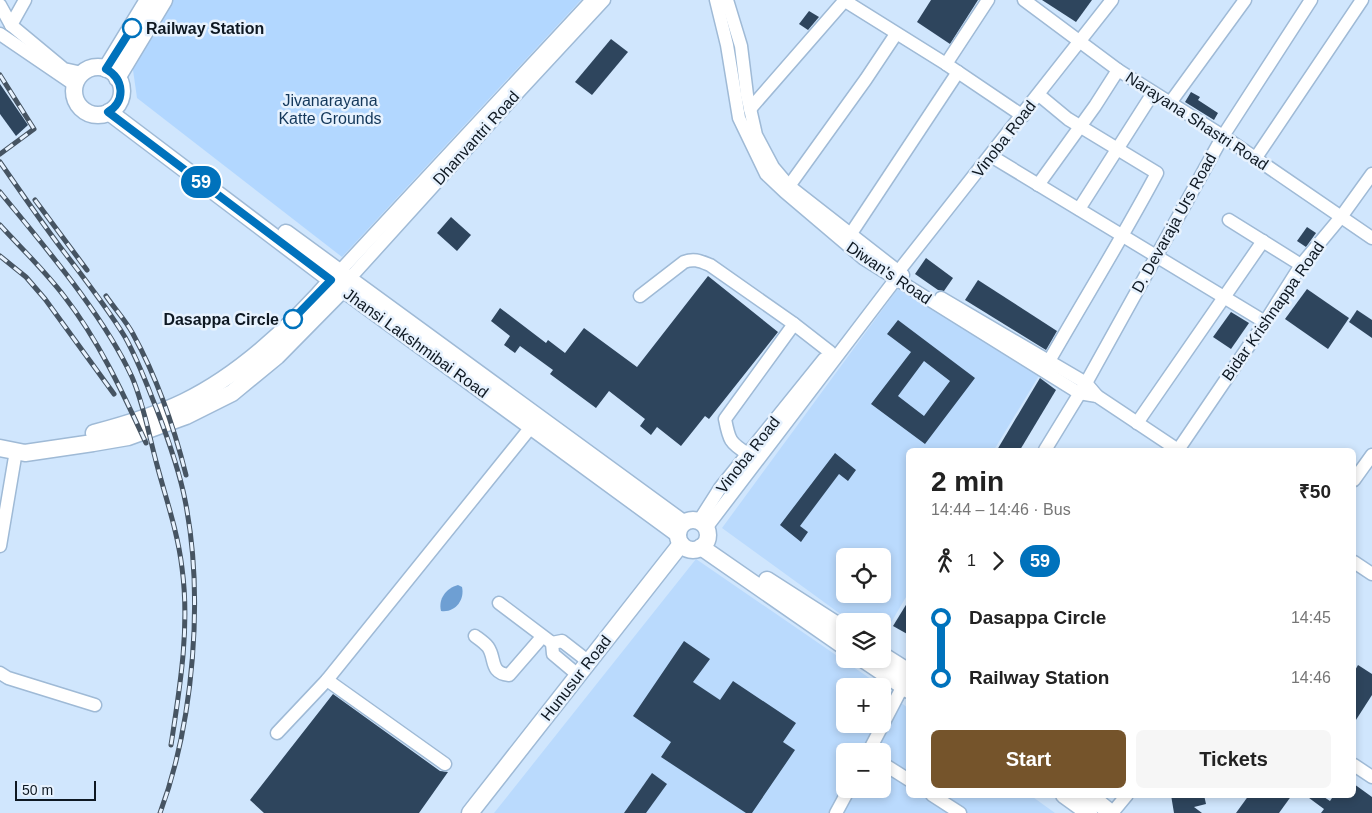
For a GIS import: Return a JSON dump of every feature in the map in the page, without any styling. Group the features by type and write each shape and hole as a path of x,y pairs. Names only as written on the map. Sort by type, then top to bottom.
{"main road":[{"path":"112,73 148,0"},
{"path":"112,73 164,0"},
{"path":"94,68 112,73 121,92 112,109 93,115 80,107 74,93 78,79 94,68"},
{"name":"Jhansi Lakshmibai Road","path":"112,109 341,280 836,639"},
{"path":"0,437 26,443 91,434 126,424 184,402 225,379 341,280"},
{"path":"8,449 25,453 128,437 186,416 232,393 277,356 341,280"},
{"name":"Jhansi Lakshmibai Road","path":"341,280 531,427 693,536 836,624"},
{"path":"484,813 693,536"},
{"name":"Hunusur Road","path":"470,813 578,675 693,536"},
{"path":"891,664 906,680"},
{"path":"881,668 906,680"},
{"path":"1068,798 1089,813"},
{"path":"1093,798 1112,813"}],"street":[{"path":"11,25 25,0"},
{"name":"Dhanvantri Road","path":"341,280 510,95 592,0"},
{"name":"Dhanvantri Road","path":"510,95 604,0"},
{"name":"Diwan's Road","path":"716,0 727,45 739,118 766,174 844,244 871,264 896,275 1082,388"},
{"path":"727,0 740,46 756,135 773,167 789,186 896,275"},
{"path":"750,109 845,0 946,64 1023,116"},
{"path":"946,64 988,0"},
{"name":"Narayana Shastri Road","path":"1024,0 1118,70 1223,136 1372,238"},
{"name":"Vinoba Road","path":"693,536 892,284 896,275 1023,116 1112,0"},
{"name":"D. Devaraja Urs Road","path":"1046,448 1082,388 1223,136 1311,0"},
{"path":"1255,159 1362,0"},
{"path":"1170,102 1244,4"},
{"path":"0,5 11,25 78,79"},
{"path":"0,34 78,79"},
{"path":"789,186 896,34"},
{"path":"1038,184 1118,70"},
{"path":"850,235 958,72"},
{"path":"1079,209 1153,93"},
{"path":"1038,95 1080,126 1157,173 1124,236 1108,259 1046,367"},
{"path":"990,156 1265,322"},
{"name":"Bidar Krishnappa Road","path":"1179,448 1265,322 1301,265 1372,174"},
{"path":"1229,220 1301,265"},
{"path":"1137,423 1263,241"},
{"path":"640,296 684,262 691,259 700,260 794,324 830,352"},
{"name":"Vinoba Road","path":"693,536 720,488 887,280 896,275"},
{"path":"748,454 733,445 728,438 725,419 794,324"},
{"path":"1082,388 1175,448"},
{"path":"277,733 327,680 531,427"},
{"path":"0,546 8,449"},
{"path":"1356,477 1372,455"},
{"path":"1356,563 1372,574"},
{"path":"499,603 547,640 552,654 578,675"},
{"path":"475,636 488,646 497,670 509,675 547,640 562,641 589,662"},
{"path":"0,673 8,678 95,705"},
{"path":"327,680 445,764"},
{"path":"873,743 906,683"},
{"path":"1356,766 1372,777"},
{"path":"891,769 906,778"},
{"path":"836,813 844,798"},
{"path":"937,798 960,813"},
{"path":"1112,813 1124,798"}],"shaded area":[{"path":"899,287 1040,374 995,448 906,448 906,597 891,622 891,613 839,613 722,528"},
{"path":"696,559 836,655 836,668 855,668 869,678 836,678 836,733 891,733 891,694 906,707 906,798 1034,798 1055,813 494,813"},
{"path":"458,585 462,587 463,592 458,605 451,610 441,611 442,598 447,591"}],"green space":[{"name":"Jivanarayana Katte Grounds","path":"164,0 581,0 342,257 137,98 131,56"}],"building":[{"path":"931,0 978,0 950,44 917,22"},
{"path":"1042,0 1092,0 1076,22"},
{"path":"809,11 819,17 808,30 799,24"},
{"path":"611,39 628,52 592,95 575,82"},
{"path":"0,84 28,125 16,136 0,114"},
{"path":"1191,92 1200,97 1198,100 1218,113 1214,120 1185,102"},
{"path":"451,217 471,235 457,251 437,233"},
{"path":"1307,227 1316,233 1306,247 1297,241"},
{"path":"926,258 953,278 944,291 938,290 915,274"},
{"path":"708,276 778,332 709,419 705,416 681,446 657,427 651,435 640,426 645,419 609,391 596,408 550,374 553,370 520,346 515,353 504,345 510,336 491,321 500,308 546,343 548,340 565,353 584,328 637,367"},
{"path":"978,280 1057,331 1046,350 965,300"},
{"path":"1307,289 1349,318 1328,349 1285,319"},
{"path":"1357,310 1372,320 1372,338 1349,322"},
{"path":"1231,312 1249,323 1231,349 1213,337"},
{"path":"898,320 975,378 925,444 871,404 911,352 887,334","holes":["924,361 950,381 924,416 898,396"]},
{"path":"1040,378 1056,390 1021,448 998,448"},
{"path":"835,453 856,470 848,481 839,474 800,526 808,532 801,542 780,525"},
{"path":"906,605 906,633 893,626"},
{"path":"684,641 710,659 693,682 720,700 733,681 796,723 783,742 795,750 752,813 746,813 661,757 671,742 633,716"},
{"path":"1358,665 1372,674 1372,695 1356,720 1356,668"},
{"path":"333,694 440,771 448,772 419,813 264,813 250,800"},
{"path":"652,773 667,784 646,813 624,813"},
{"path":"1356,785 1372,797 1372,813 1321,813 1324,809 1309,798 1326,798 1330,801 1332,798 1356,798"},
{"path":"1172,798 1205,798 1206,804 1194,807 1202,813 1174,813"},
{"path":"1247,798 1290,798 1279,813 1236,813"}],"railway":[{"path":"0,75 34,129 0,154"},
{"path":"0,162 125,337 157,410 183,488 191,537 194,576 192,658 188,699 181,739 172,777 160,813"},
{"path":"0,192 89,305 120,353 140,398 175,529 184,590 183,657 171,745"},
{"path":"35,200 87,270"},
{"path":"0,225 49,278 77,313 109,367 146,443"},
{"path":"0,256 26,277 45,299 114,394"},
{"path":"106,296 130,329 150,368 170,421 186,475"}],"bus line":[{"name":"59","path":"132,28 106,69 117,78 121,92 116,106 108,112 331,280 293,319"}],"place":[{"name":"Railway Station","path":"132,28"},
{"name":"Dasappa Circle","path":"293,319"}]}
